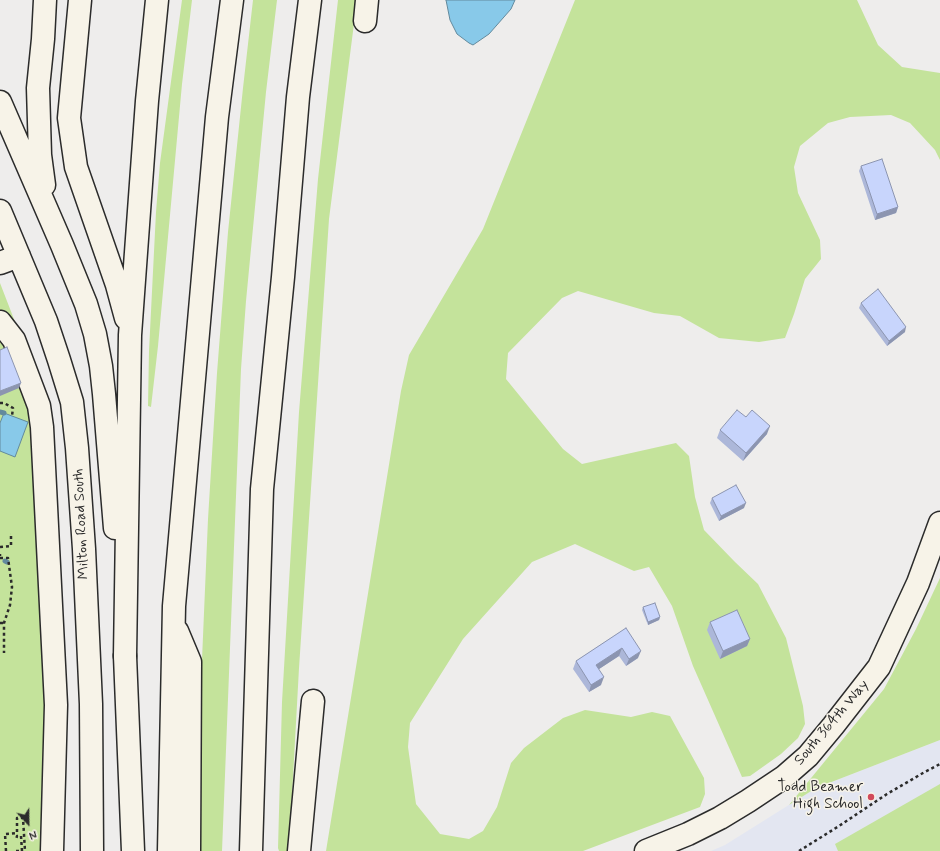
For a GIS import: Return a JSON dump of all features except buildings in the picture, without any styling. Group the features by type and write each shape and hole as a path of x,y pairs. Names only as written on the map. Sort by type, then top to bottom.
{"main road":[{"path":"45,0 44,39 38,88 40,155 44,191 52,219 86,304 95,334 101,366 125,656 134,851"},
{"path":"80,0 69,118 76,167 117,285 130,335"},
{"path":"125,656 130,335 147,101 157,0"},
{"path":"169,851 174,606 218,117 232,0"},
{"path":"251,851 262,489 282,285 298,97 310,0"},
{"path":"365,22 367,0"},
{"path":"0,102 62,245"},
{"name":"Milton Road South","path":"0,211 9,259 46,321 72,402 77,448 84,548 91,704 92,851"},
{"path":"0,322 14,340 39,406 42,427 56,705 52,851"},
{"name":"South 364th Way","path":"646,851 688,834 720,818 784,777 808,756 879,667 918,583 940,523"},
{"path":"174,622 190,662 190,851"},
{"path":"298,851 313,701"},
{"path":"56,705 91,704"}],"path":[{"path":"0,403 4,403 14,408 12,416"},
{"path":"0,547 11,546 10,534"},
{"path":"0,556 8,558 12,587 10,605 4,623 4,653"},
{"path":"799,851 888,794 940,764"},
{"path":"6,851 5,834 17,833 17,818 23,818 25,851"},
{"path":"16,840 17,836 21,836 22,851 16,851"}],"shaded area":[{"name":"Todd Beamer High School","path":"940,740 940,851 711,851 725,845 816,788"}],"green space":[{"path":"182,0 192,0 182,84 151,407 148,406 149,351 156,212 160,163"},
{"path":"253,0 277,0 266,92 241,369 222,851 200,851 201,683 208,519 217,373 228,232"},
{"path":"338,0 357,0 329,219 299,668 290,832 288,851 279,851 282,702 299,412 318,179"},
{"path":"575,0 857,0 878,45 902,67 940,73 940,160 935,150 910,123 891,115 850,117 828,123 800,146 794,167 798,193 820,240 821,259 805,279 785,338 759,342 719,338 680,316 654,313 578,291 562,298 508,353 506,379 563,449 582,464 676,443 689,456 695,497 704,530 758,584 786,638 803,706 805,724 798,738 781,754 750,776 742,777 693,666 672,606 649,567 634,571 575,544 532,562 463,639 410,723 408,747 416,804 440,834 469,839 483,831 497,807 511,763 524,748 563,718 585,710 631,717 652,712 670,716 704,778 705,794 700,807 583,851 326,851 401,391 409,355 483,229"},
{"path":"0,283 22,340 45,416 64,734 64,851 0,851"},
{"path":"940,578 940,740 816,788 789,805 884,689 916,629"},
{"path":"940,784 940,851 838,851 835,844"}],"water":[{"path":"446,0 515,0 511,9 489,34 473,45 457,34 450,20"},
{"path":"4,413 28,422 15,457 0,451 0,423"}],"waterway":[{"path":"0,412 4,413"}],"place":[{"name":"Todd Beamer High School","path":"871,797"}]}
